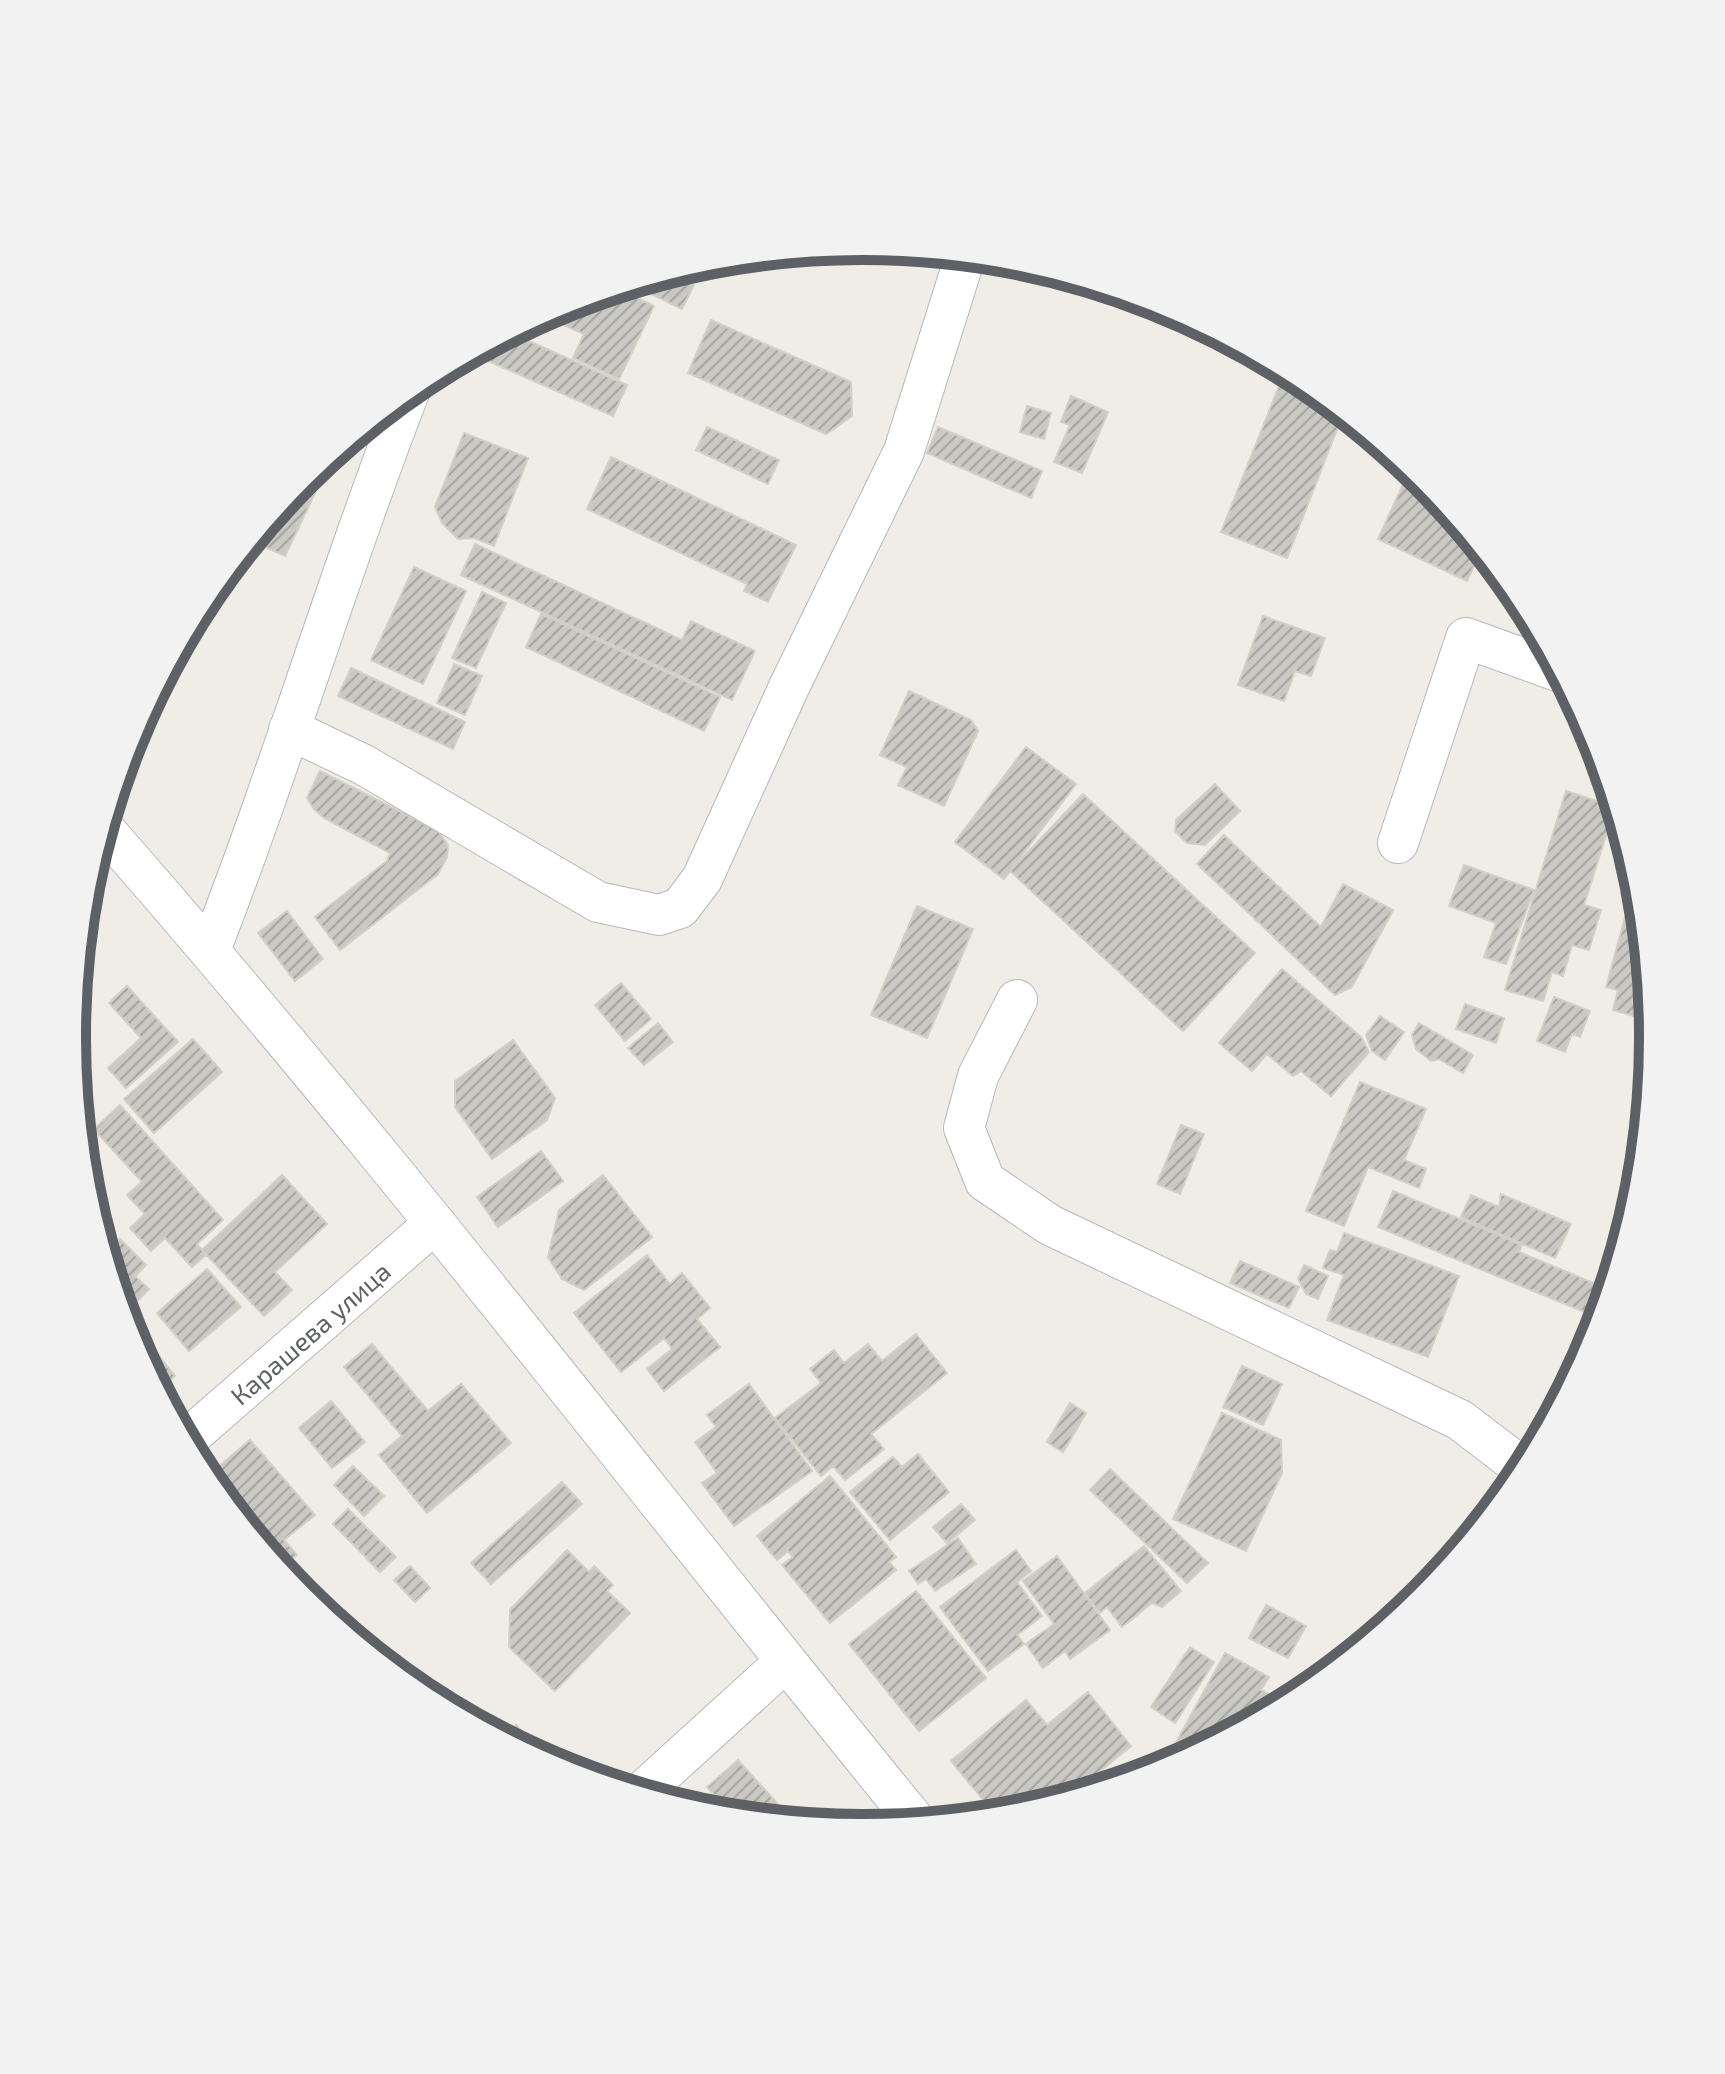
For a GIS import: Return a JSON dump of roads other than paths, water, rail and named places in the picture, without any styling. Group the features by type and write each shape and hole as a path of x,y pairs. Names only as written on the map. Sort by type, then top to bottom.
{"street":[{"path":"289,729 364,765 598,902 659,915 680,908 702,879 789,687 904,451 962,267"},
{"path":"210,950 360,519 401,413"},
{"path":"1398,843 1466,638 1544,666"},
{"path":"112,838 210,950 435,1223 908,1812"},
{"path":"1017,1000 978,1076 964,1128 985,1181 1050,1225 1460,1420 1513,1460"},
{"name":"Карашева улица","path":"195,1432 435,1223"},
{"path":"651,1784 785,1662"}]}
